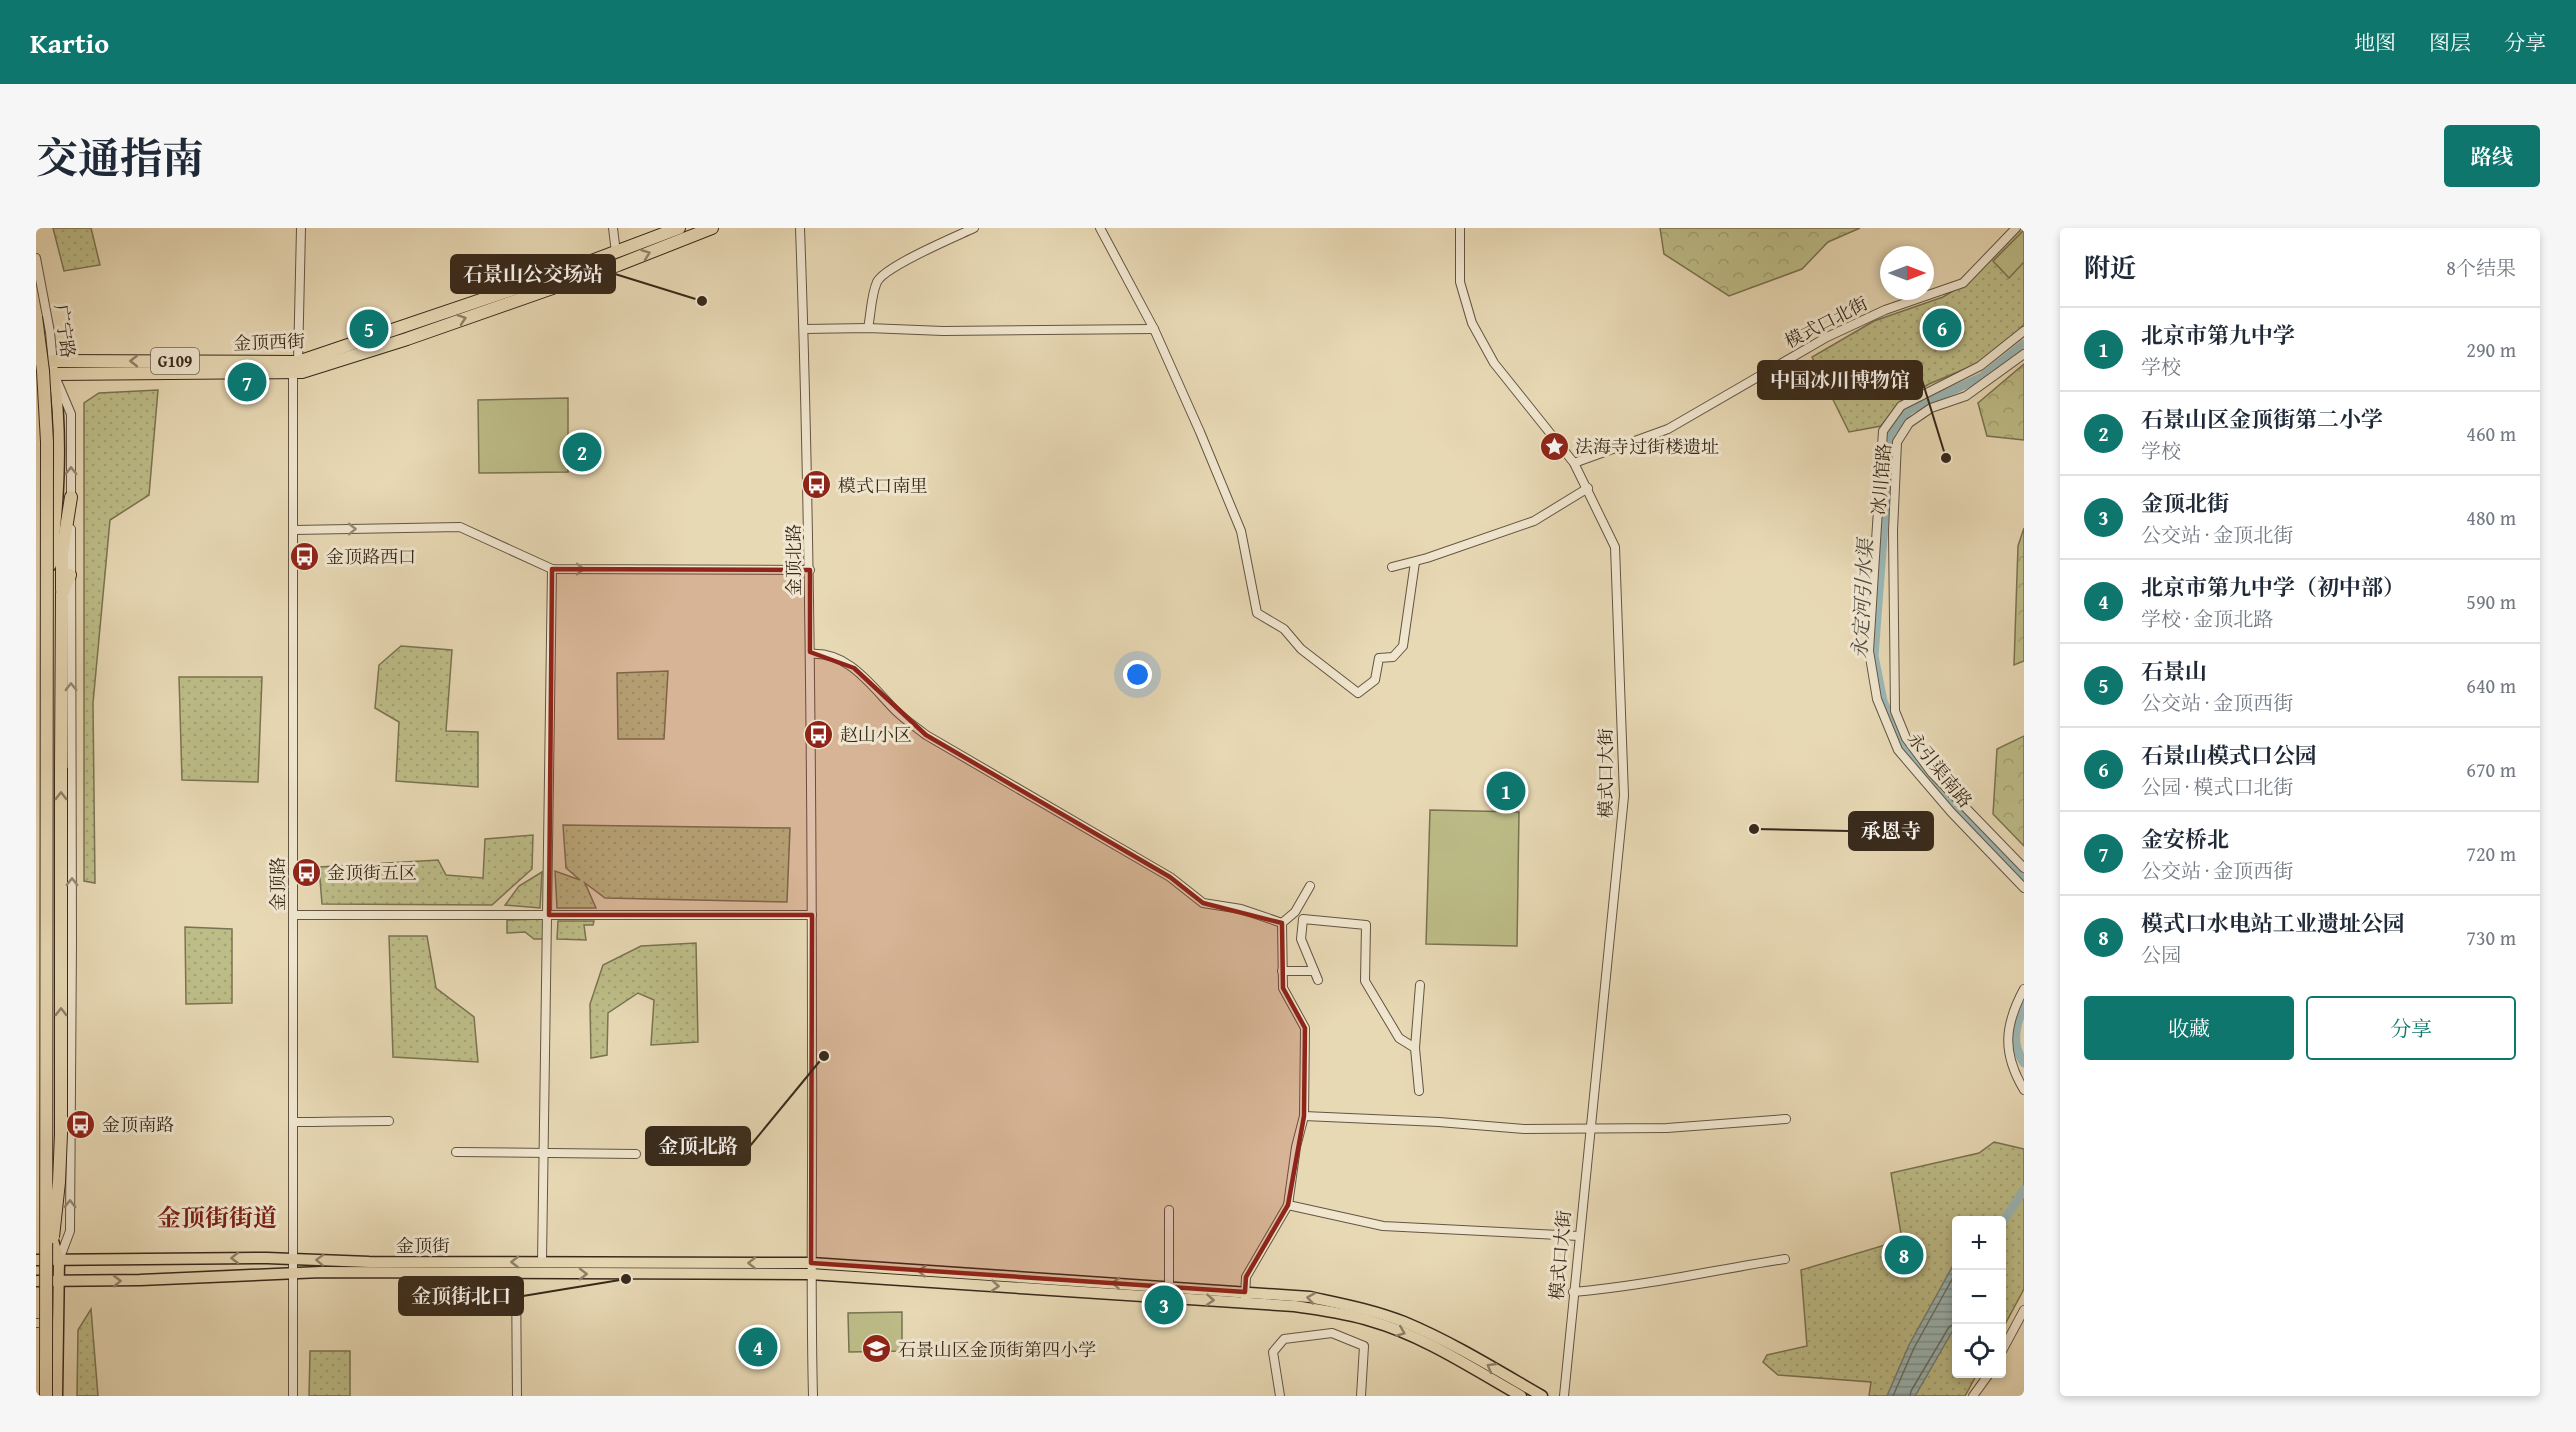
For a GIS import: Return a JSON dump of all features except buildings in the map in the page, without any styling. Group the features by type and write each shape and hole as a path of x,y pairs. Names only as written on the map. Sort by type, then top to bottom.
{"highway":[{"name":"金顶西街","path":"54,374 295,368 320,357 616,253 679,228"},
{"name":"金顶西街","path":"53,361 313,370 618,265 712,228"},
{"path":"36,317 43,371 47,442 46,1396"},
{"path":"47,1271 55,1224 61,1134 62,554 65,499"},
{"path":"62,594 70,575"}],"main road":[{"path":"36,360 53,361"},
{"path":"36,376 54,374"},
{"path":"50,579 65,499 54,374"},
{"path":"54,374 48,387 50,1231 59,1260 57,1396"},
{"name":"金顶街","path":"36,1260 294,1259 811,1268"},
{"path":"811,1268 1169,1286 1314,1309 1373,1321 1418,1339 1521,1396"},
{"path":"811,1268 1245,1297 1310,1297 1362,1308 1402,1321 1442,1340 1542,1396"},
{"name":"金顶街","path":"36,1281 294,1274 811,1268"}],"street":[{"name":"金顶路","path":"293,1396 295,368 301,228"},
{"path":"613,228 616,253"},
{"name":"金顶北路","path":"800,228 810,570 813,1396"},
{"path":"868,328 877,281 891,270 920,254 974,228"},
{"path":"1100,228 1154,328 1200,432 1240,531 1257,613 1284,629 1301,649 1358,693 1375,680 1378,658 1393,657 1403,646 1415,561"},
{"name":"模式口大街","path":"1460,228 1460,282 1472,323 1494,363 1574,463 1615,547 1624,796 1564,1396"},
{"name":"模式口北街","path":"1574,463 1668,429 1827,337 1885,310 1963,283 2016,228"},
{"name":"广宁路","path":"36,258 54,374"},
{"path":"804,329 868,328 943,331 1154,328"},
{"name":"永引渠南路","path":"2024,331 1980,366 1901,406 1883,430 1869,651 1878,699 1898,750 1951,812 2024,888"},
{"path":"36,353 53,361"},
{"name":"冰川馆路","path":"2024,354 1966,396 1931,408 1909,423 1897,442 1893,531 1895,711 1906,738 1932,773 2024,868"},
{"path":"1392,567 1534,521 1588,488"},
{"path":"59,1260 70,1231 71,1120 70,575 65,499"},
{"path":"294,530 460,527 552,569 810,570"},
{"path":"542,1263 549,915 552,569"},
{"path":"810,654 829,655 854,668 899,714 926,735 1170,877 1203,903 1241,909 1282,923"},
{"path":"1245,1297 1246,1276 1288,1205 1296,1147 1304,1116 1305,1028 1283,988 1282,923 1295,912 1310,886"},
{"path":"293,915 812,915"},
{"path":"1282,971 1316,975 1301,939 1303,919 1366,925 1365,981 1400,1038 1415,1048"},
{"path":"50,971 72,940"},
{"path":"1419,1091 1415,1048 1420,985"},
{"path":"2024,989 2011,1013 2008,1028 2010,1058 2015,1074 2024,1090"},
{"path":"50,1096 71,1120"},
{"path":"1304,1116 1439,1122 1524,1129 1666,1128 1786,1119"},
{"path":"293,1122 389,1121"},
{"path":"456,1152 636,1154"},
{"path":"1288,1205 1383,1226 1579,1236"},
{"path":"1169,1210 1169,1286"},
{"path":"1573,1292 1629,1287 1680,1276 1785,1259"},
{"path":"516,1273 517,1396"},
{"path":"2006,1342 2024,1310"},
{"path":"36,1323 58,1323"},
{"path":"1280,1396 1273,1352 1284,1339 1332,1333 1364,1346 1361,1396"},
{"path":"1973,1396 1986,1378"}],"highlighted area":[{"path":"552,569 810,570 810,652 854,668 926,735 1170,877 1203,903 1282,923 1283,988 1305,1028 1304,1116 1288,1205 1246,1277 1245,1292 811,1263 812,915 549,915"}],"green space":[{"path":"53,228 91,228 100,265 64,271"},
{"path":"1660,228 1860,228 1828,242 1802,269 1729,296 1664,254"},
{"path":"2021,228 2024,228 2024,324 2018,332 1977,364 1929,384 1901,401 1881,426 1849,432 1812,357 1874,321 1943,297 1965,284"},
{"path":"2024,230 2024,262 2009,278 1993,261"},
{"path":"2024,364 2024,440 1987,436 1978,403"},
{"path":"158,390 149,495 110,520 93,703 95,883 84,881 84,403 99,393"},
{"path":"568,398 568,472 479,473 478,400"},
{"path":"2024,528 2024,661 2014,665 2018,546"},
{"path":"401,646 452,650 446,731 478,732 478,787 396,781 399,722 375,708 379,665"},
{"path":"668,671 664,739 618,739 617,673"},
{"path":"179,677 262,677 258,782 182,780"},
{"path":"2024,736 2024,846 1993,814 1997,749"},
{"path":"1430,810 1519,812 1517,946 1426,944"},
{"path":"563,825 790,828 787,902 605,898 585,883 596,908 557,908 555,871 580,880 566,868"},
{"path":"533,835 532,869 492,905 322,904 319,867 438,860 446,875 483,878 485,839"},
{"path":"542,872 540,908 505,905 519,886"},
{"path":"543,919 545,939 534,939 525,932 507,933 507,920"},
{"path":"558,921 594,921 593,925 584,925 586,940 557,939"},
{"path":"185,927 232,929 232,1003 186,1004"},
{"path":"389,936 427,936 436,988 474,1017 478,1062 393,1057"},
{"path":"696,943 698,1042 651,1045 654,1000 638,993 608,1013 607,1055 591,1058 590,1004 603,965 641,946"},
{"path":"1994,1142 2024,1149 2024,1289 2006,1323 2006,1216 1952,1216 1952,1378 1975,1378 1965,1396 1869,1396 1871,1382 1778,1375 1763,1362 1767,1355 1807,1346 1801,1270 1902,1240 1891,1173 1979,1153"},
{"path":"91,1309 98,1396 77,1396 78,1330"},
{"path":"902,1312 902,1351 849,1352 848,1313"},
{"path":"310,1351 350,1351 350,1396 309,1396"}],"water":[{"path":"1952,1267 1952,1332 1915,1396 1887,1396 1909,1345"}],"waterway":[{"name":"永定河引水渠","path":"2024,344 1982,377 1909,410 1891,433 1874,656 1883,701 1897,734 1914,764 2014,865 2024,879"},
{"name":"永定河引水渠","path":"2024,1006 2016,1035 2017,1049 2024,1063"},
{"name":"永定河引水渠","path":"2006,1217 2024,1190"}],"place":[{"name":"石景山公交场站","path":"702,301"},
{"name":"石景山模式口公园","path":"1942,328"},
{"name":"石景山","path":"369,329"},
{"name":"金安桥北","path":"247,382"},
{"name":"法海寺过街楼遗址","path":"1554,446"},
{"name":"石景山区金顶街第二小学","path":"582,452"},
{"name":"中国冰川博物馆","path":"1946,458"},
{"name":"模式口南里","path":"817,485"},
{"name":"金顶路西口","path":"305,556"},
{"name":"赵山小区","path":"819,734"},
{"name":"北京市第九中学","path":"1506,791"},
{"name":"承恩寺","path":"1754,829"},
{"name":"金顶街五区","path":"306,872"},
{"name":"金顶北路","path":"824,1056"},
{"name":"金顶南路","path":"81,1124"},
{"name":"模式口水电站工业遗址公园","path":"1904,1255"},
{"name":"金顶街北口","path":"626,1279"},
{"name":"金顶北街","path":"1164,1305"},
{"name":"北京市第九中学（初中部）","path":"758,1347"},
{"name":"石景山区金顶街第四小学","path":"877,1349"}],"district":[{"name":"金顶街街道","path":"217,1217"}]}
